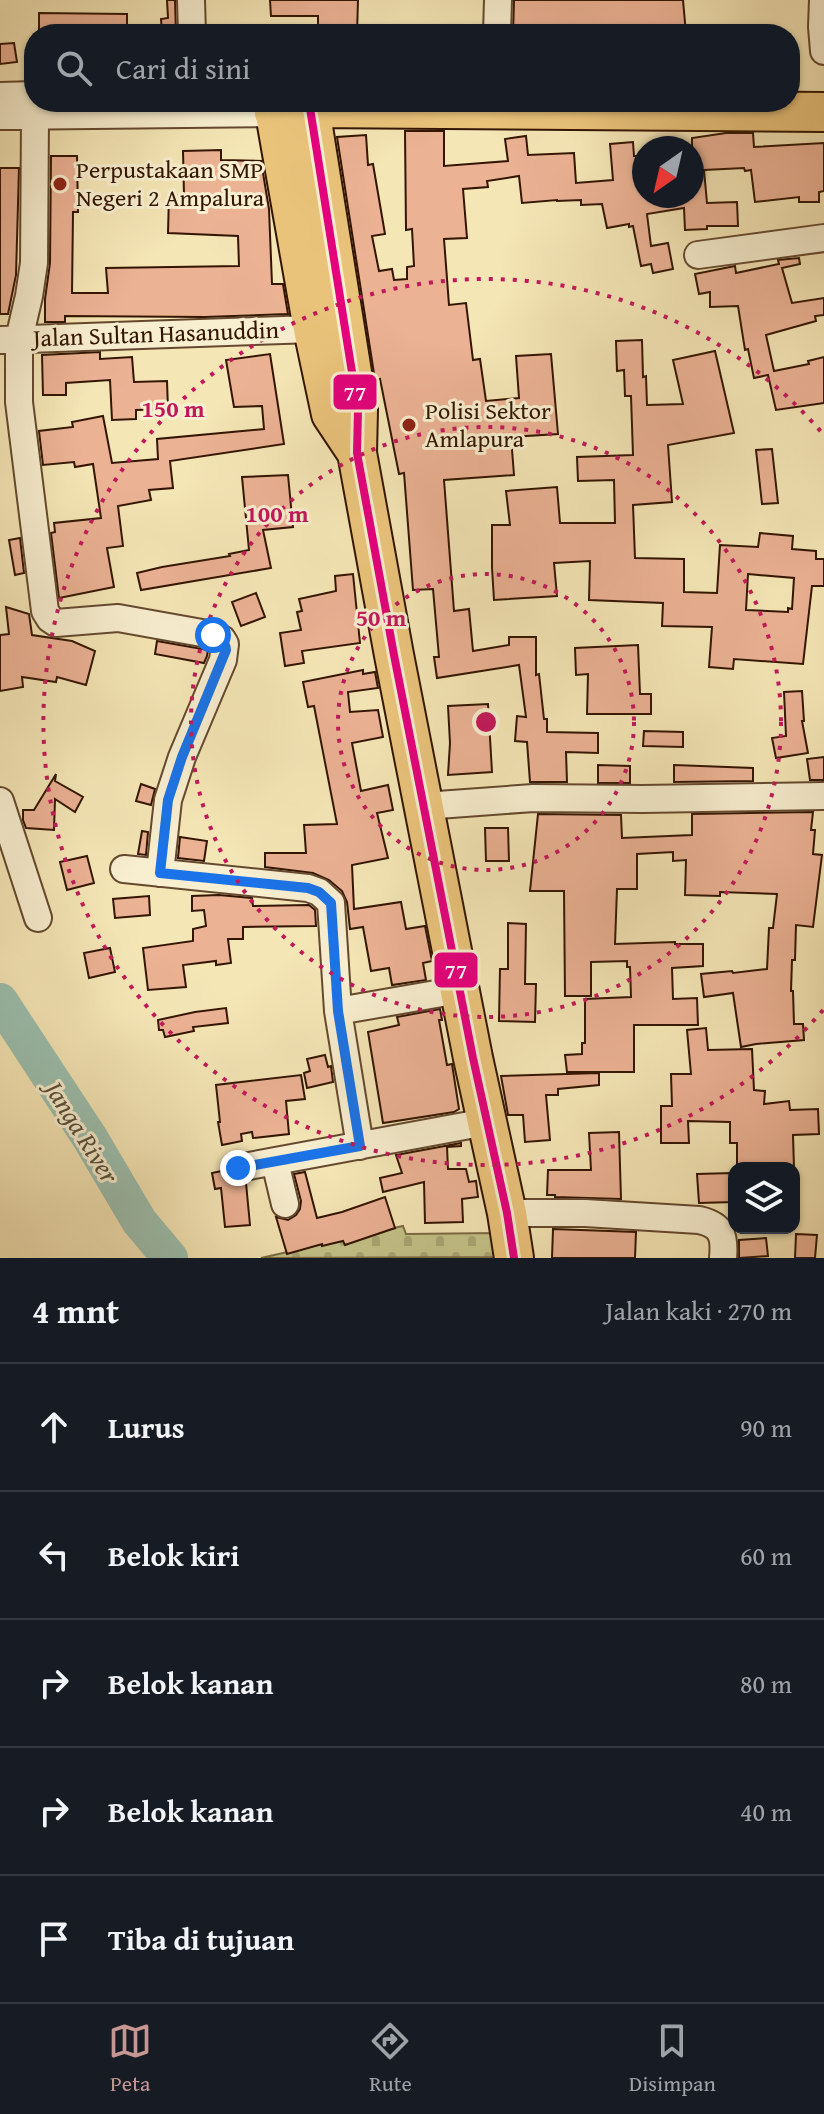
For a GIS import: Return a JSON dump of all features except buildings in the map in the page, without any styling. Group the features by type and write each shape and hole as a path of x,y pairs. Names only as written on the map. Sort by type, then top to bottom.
{"highway":[{"path":"800,91 824,92"},
{"path":"292,112 313,329 331,414 357,453"},
{"path":"292,112 358,410 357,453 459,990 514,1258"},
{"path":"800,112 824,112"}],"street":[{"path":"191,0 192,24"},
{"path":"497,24 498,0"},
{"path":"823,0 824,51"},
{"path":"0,96 24,103"},
{"path":"0,116 24,109"},
{"path":"35,112 33,277 10,339 45,611 56,623 118,618 213,635 225,644 223,660 182,757 168,800 160,873"},
{"path":"698,255 824,238"},
{"name":"Jalan Sultan Hasanuddin","path":"10,339 313,329"},
{"path":"424,806 533,798 824,796"},
{"path":"0,801 38,918"},
{"path":"124,869 308,888 325,896 331,903 338,1011 360,1146"},
{"path":"338,1011 459,990"},
{"path":"238,1168 486,1122"},
{"path":"275,1162 285,1204"},
{"path":"507,1213 585,1213 699,1220 712,1223 719,1229 723,1258"}],"green space":[{"path":"403,1226 406,1234 498,1233 501,1257 261,1258"}],"waterway":[{"name":"Janga River","path":"0,1001 90,1138 139,1221 170,1258"}],"transit line":[{"name":"77","path":"311,112 358,410 357,453 514,1258"}],"place":[{"name":"Perpustakaan SMP Negeri 2 Ampalura","path":"60,184"},
{"name":"Polisi Sektor Amlapura","path":"409,425"}],"route":[{"path":"213,635 222,639 226,650 182,757 168,800 160,873 308,888 319,892 331,903 338,1011 360,1146 238,1168"}]}
